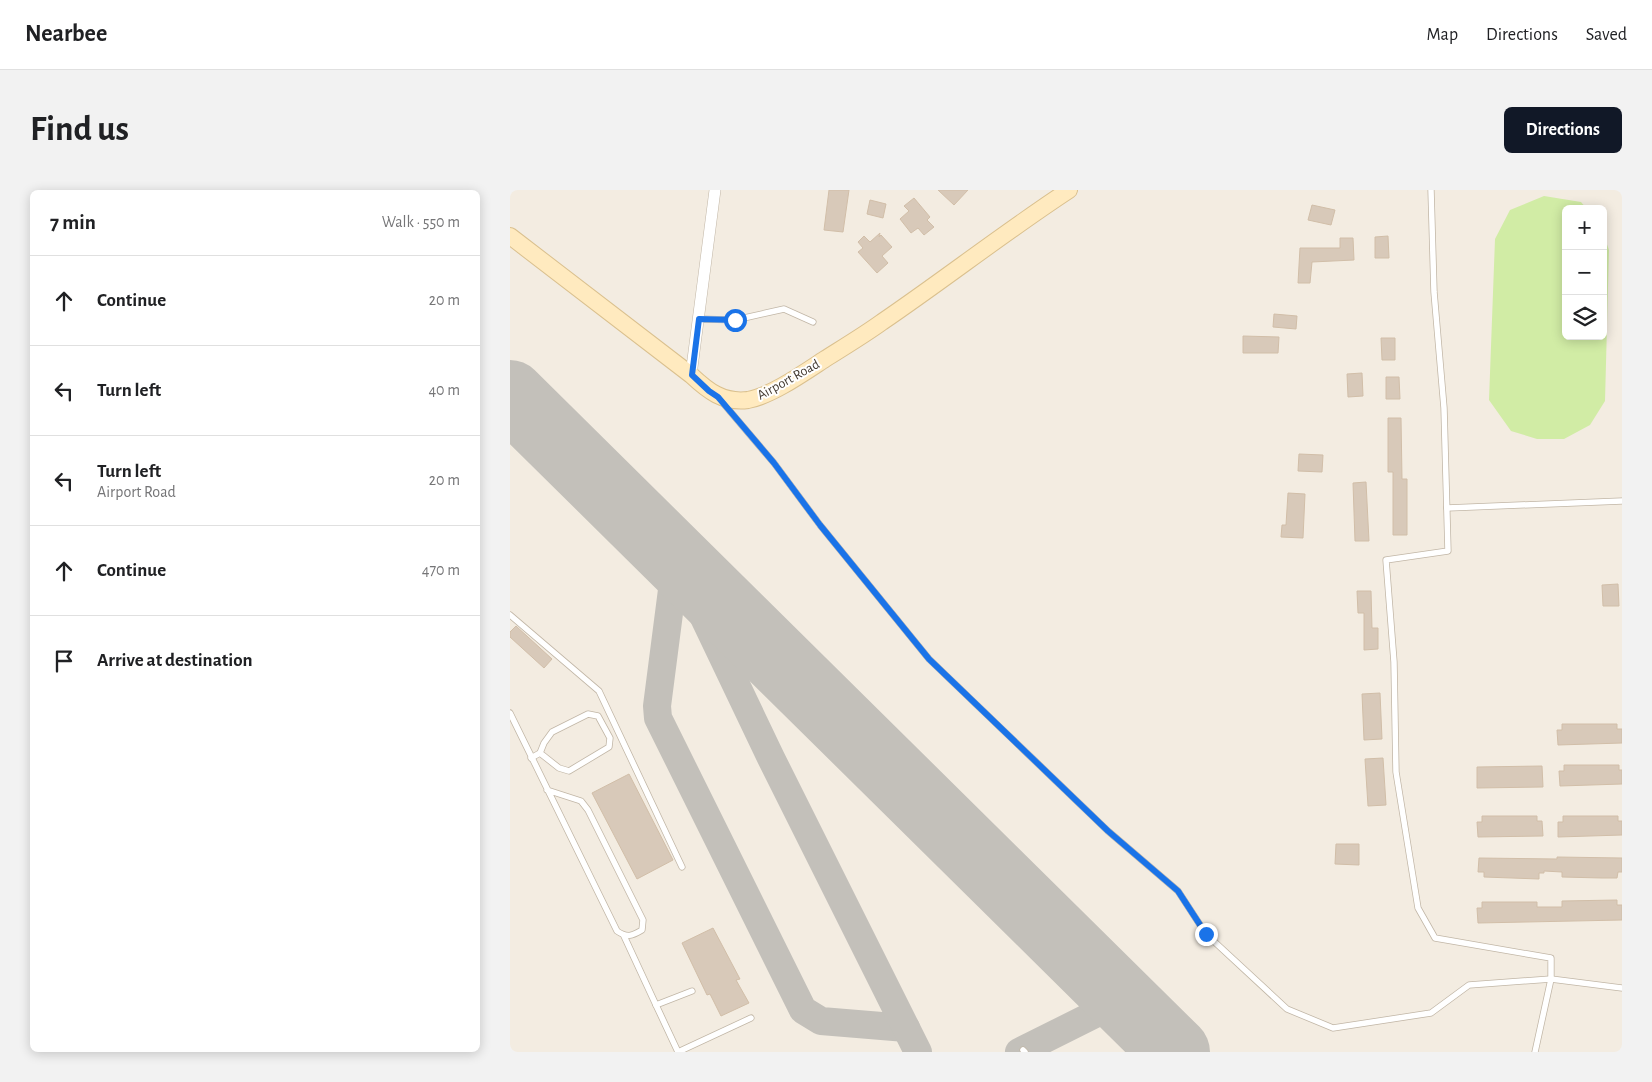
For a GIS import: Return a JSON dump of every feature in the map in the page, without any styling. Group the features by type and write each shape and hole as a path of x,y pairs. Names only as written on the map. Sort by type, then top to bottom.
{"main road":[{"name":"Airport Road","path":"718,397 731,400 748,400 764,395 800,374 882,322 1022,220 1069,190"},
{"path":"510,236 718,397"}],"street":[{"path":"692,375 715,190"}],"lane":[{"path":"1431,190 1434,292 1444,408 1448,551 1386,560 1394,662 1396,772 1418,908 1434,938 1551,958 1550,979 1535,1052"},
{"path":"699,319 735,320 784,309 813,322"},
{"path":"718,397 774,463 820,525 929,659 1108,831 1178,891 1206,934 1287,1009 1333,1028 1430,1013 1469,985 1550,979 1622,988"},
{"path":"1447,508 1622,501"},
{"path":"510,615 599,692 682,866"},
{"path":"510,713 547,790 617,931 624,936 631,937 642,930 642,920 588,810 581,801 547,790"},
{"path":"532,758 540,753 552,732 588,714 598,716 610,738 609,747 569,771 559,768 540,753"},
{"path":"624,936 678,1052 751,1018"},
{"path":"656,1004 692,991"}],"green space":[{"path":"1544,196 1581,202 1584,205 1562,205 1562,340 1607,340 1605,401 1590,425 1564,439 1537,439 1511,431 1489,400 1495,239 1510,210"},
{"path":"1607,244 1609,250 1607,326"}],"building":[{"path":"829,190 849,190 843,232 824,230"},
{"path":"938,190 968,190 954,205"},
{"path":"914,198 930,217 927,220 934,227 924,235 918,228 911,233 900,219 909,211 904,206"},
{"path":"870,200 886,204 883,218 867,214"},
{"path":"1312,205 1335,210 1331,225 1308,220"},
{"path":"880,233 879,237 881,235 892,247 882,256 888,263 877,273 858,252 863,248 858,242 864,236 870,242"},
{"path":"1388,236 1389,258 1375,258 1375,237"},
{"path":"1340,238 1353,238 1354,260 1312,262 1310,283 1298,283 1300,248 1340,248"},
{"path":"1274,314 1297,316 1296,329 1273,327"},
{"path":"1243,336 1279,337 1278,353 1243,353"},
{"path":"1381,338 1395,338 1395,360 1382,360"},
{"path":"1362,373 1363,396 1348,397 1347,374"},
{"path":"1386,377 1399,377 1400,399 1386,399"},
{"path":"1388,418 1401,418 1402,479 1407,479 1407,535 1393,535 1393,472 1388,472"},
{"path":"1299,454 1323,455 1322,472 1298,471"},
{"path":"1366,482 1369,541 1355,541 1353,483"},
{"path":"1288,493 1305,494 1303,538 1281,537 1282,525 1286,525"},
{"path":"1618,584 1619,606 1603,606 1602,585"},
{"path":"1357,591 1371,591 1372,628 1378,628 1378,649 1364,650 1364,613 1358,613"},
{"path":"516,626 552,659 544,668 510,637 510,632"},
{"path":"1380,693 1382,739 1364,740 1362,694"},
{"path":"1562,724 1617,724 1617,729 1622,729 1622,743 1558,745 1557,730 1562,730"},
{"path":"1383,758 1386,805 1368,806 1365,759"},
{"path":"1564,765 1619,765 1619,770 1622,770 1622,784 1560,786 1559,771 1564,771"},
{"path":"1542,766 1543,787 1477,788 1477,767"},
{"path":"629,774 673,860 637,879 592,793"},
{"path":"1482,816 1537,816 1537,821 1542,821 1543,836 1478,837 1477,822 1482,822"},
{"path":"1563,816 1618,816 1618,821 1622,821 1622,835 1558,837 1558,822 1563,822"},
{"path":"1336,844 1359,844 1359,865 1335,864"},
{"path":"1557,857 1622,858 1622,872 1618,872 1617,878 1602,878 1562,877 1562,872 1544,871 1544,873 1539,873 1539,879 1484,877 1484,872 1478,872 1479,858 1557,859"},
{"path":"1617,900 1617,905 1622,905 1622,920 1478,923 1477,908 1482,908 1482,902 1537,902 1537,907 1562,907 1562,901"},
{"path":"713,928 740,979 736,980 749,1003 721,1016 710,994 707,995 682,943"}],"taxiway":[{"path":"676,559 657,706 658,718 803,1010 821,1021 906,1028"},
{"path":"676,559 771,758 918,1052"},
{"path":"1019,1052 1123,1000"}],"runway":[{"path":"510,395 1175,1052"}],"route":[{"path":"735,320 699,319 692,375 718,397 774,463 820,525 929,659 1108,831 1178,891 1206,934"}]}
